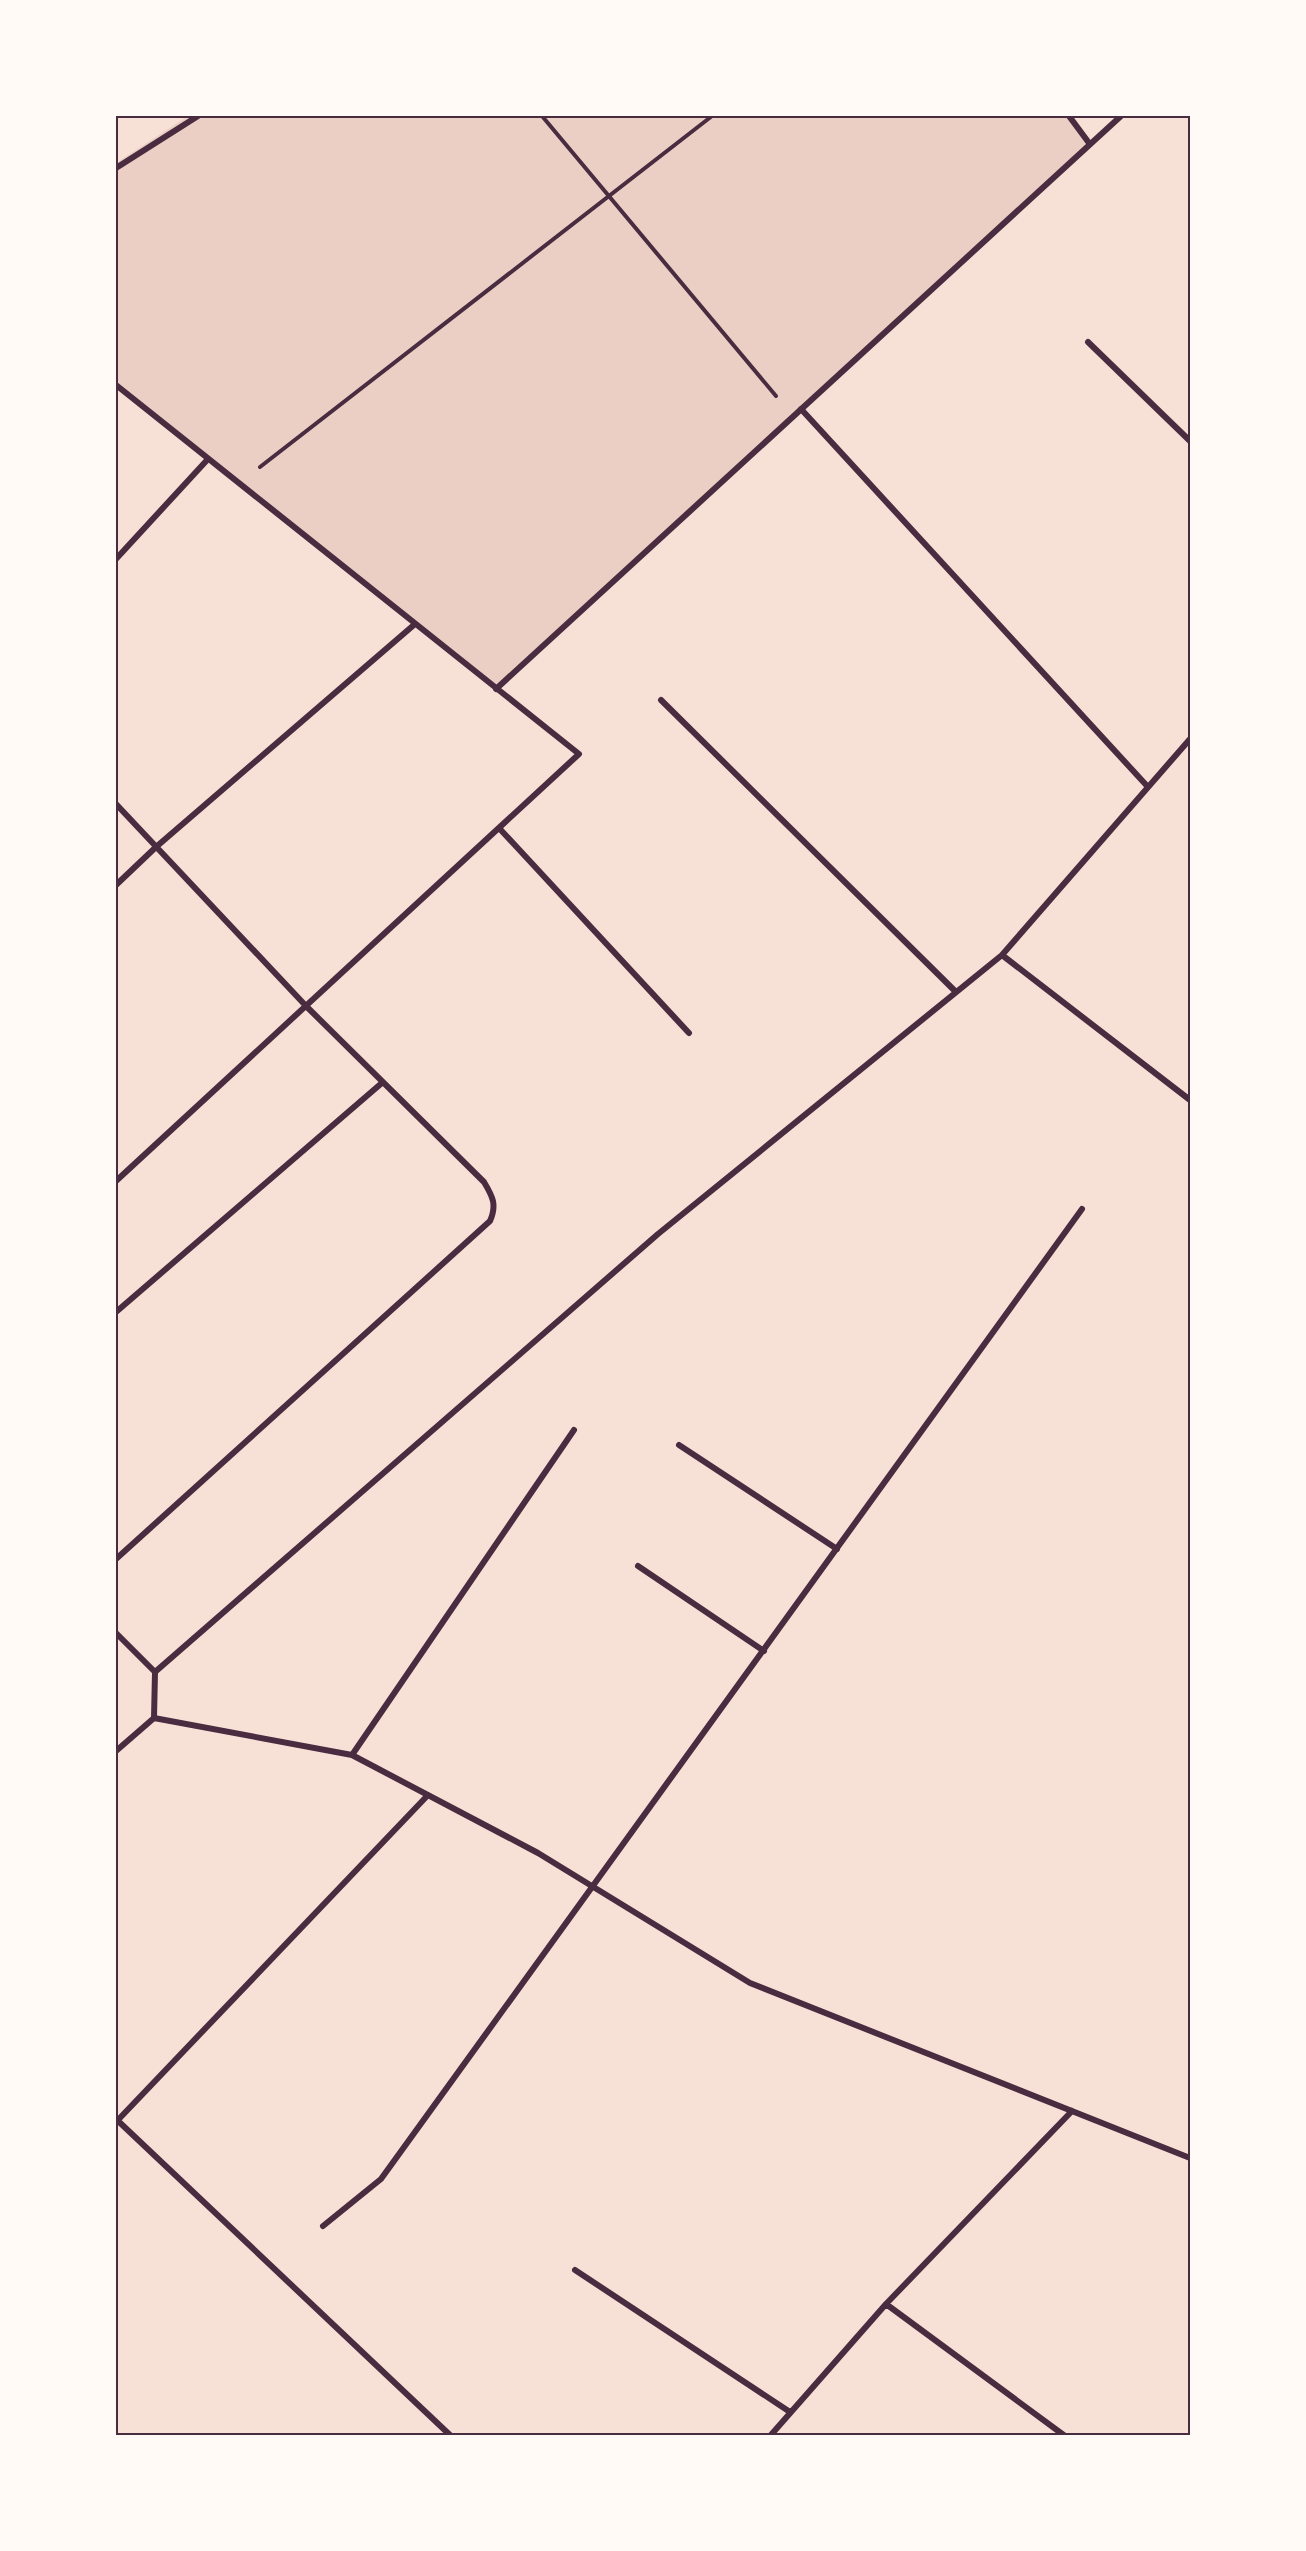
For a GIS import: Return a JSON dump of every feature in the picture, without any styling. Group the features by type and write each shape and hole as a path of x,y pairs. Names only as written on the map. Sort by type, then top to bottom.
{"street":[{"path":"116,168 198,116"},
{"path":"1069,116 1089,144"},
{"path":"496,689 1121,116"},
{"path":"1089,342 1191,441"},
{"path":"116,386 579,754 116,1181"},
{"path":"801,409 1148,787"},
{"path":"116,559 208,459"},
{"path":"116,885 156,847 415,624"},
{"path":"661,700 956,992"},
{"path":"155,1672 658,1234 1002,955 1191,739"},
{"path":"116,804 306,1006 484,1182 494,1199 494,1211 490,1221 116,1559"},
{"path":"500,828 688,1033"},
{"path":"1002,955 1191,1100"},
{"path":"116,1312 383,1082"},
{"path":"322,2226 381,2179 1082,1209"},
{"path":"352,1755 574,1430"},
{"path":"679,1445 837,1549"},
{"path":"638,1566 764,1651"},
{"path":"116,1633 155,1672 154,1718 116,1750"},
{"path":"154,1718 352,1755 538,1853 750,1983 1191,2158"},
{"path":"428,1795 116,2120 451,2436"},
{"path":"770,2436 886,2304 1072,2111"},
{"path":"575,2270 790,2412"},
{"path":"886,2304 1065,2436"}],"path":[{"path":"542,116 793,416"},
{"path":"239,484 712,116"}],"shaded area":[{"path":"188,116 1069,116 1089,143 496,689 116,386 116,163"}]}
